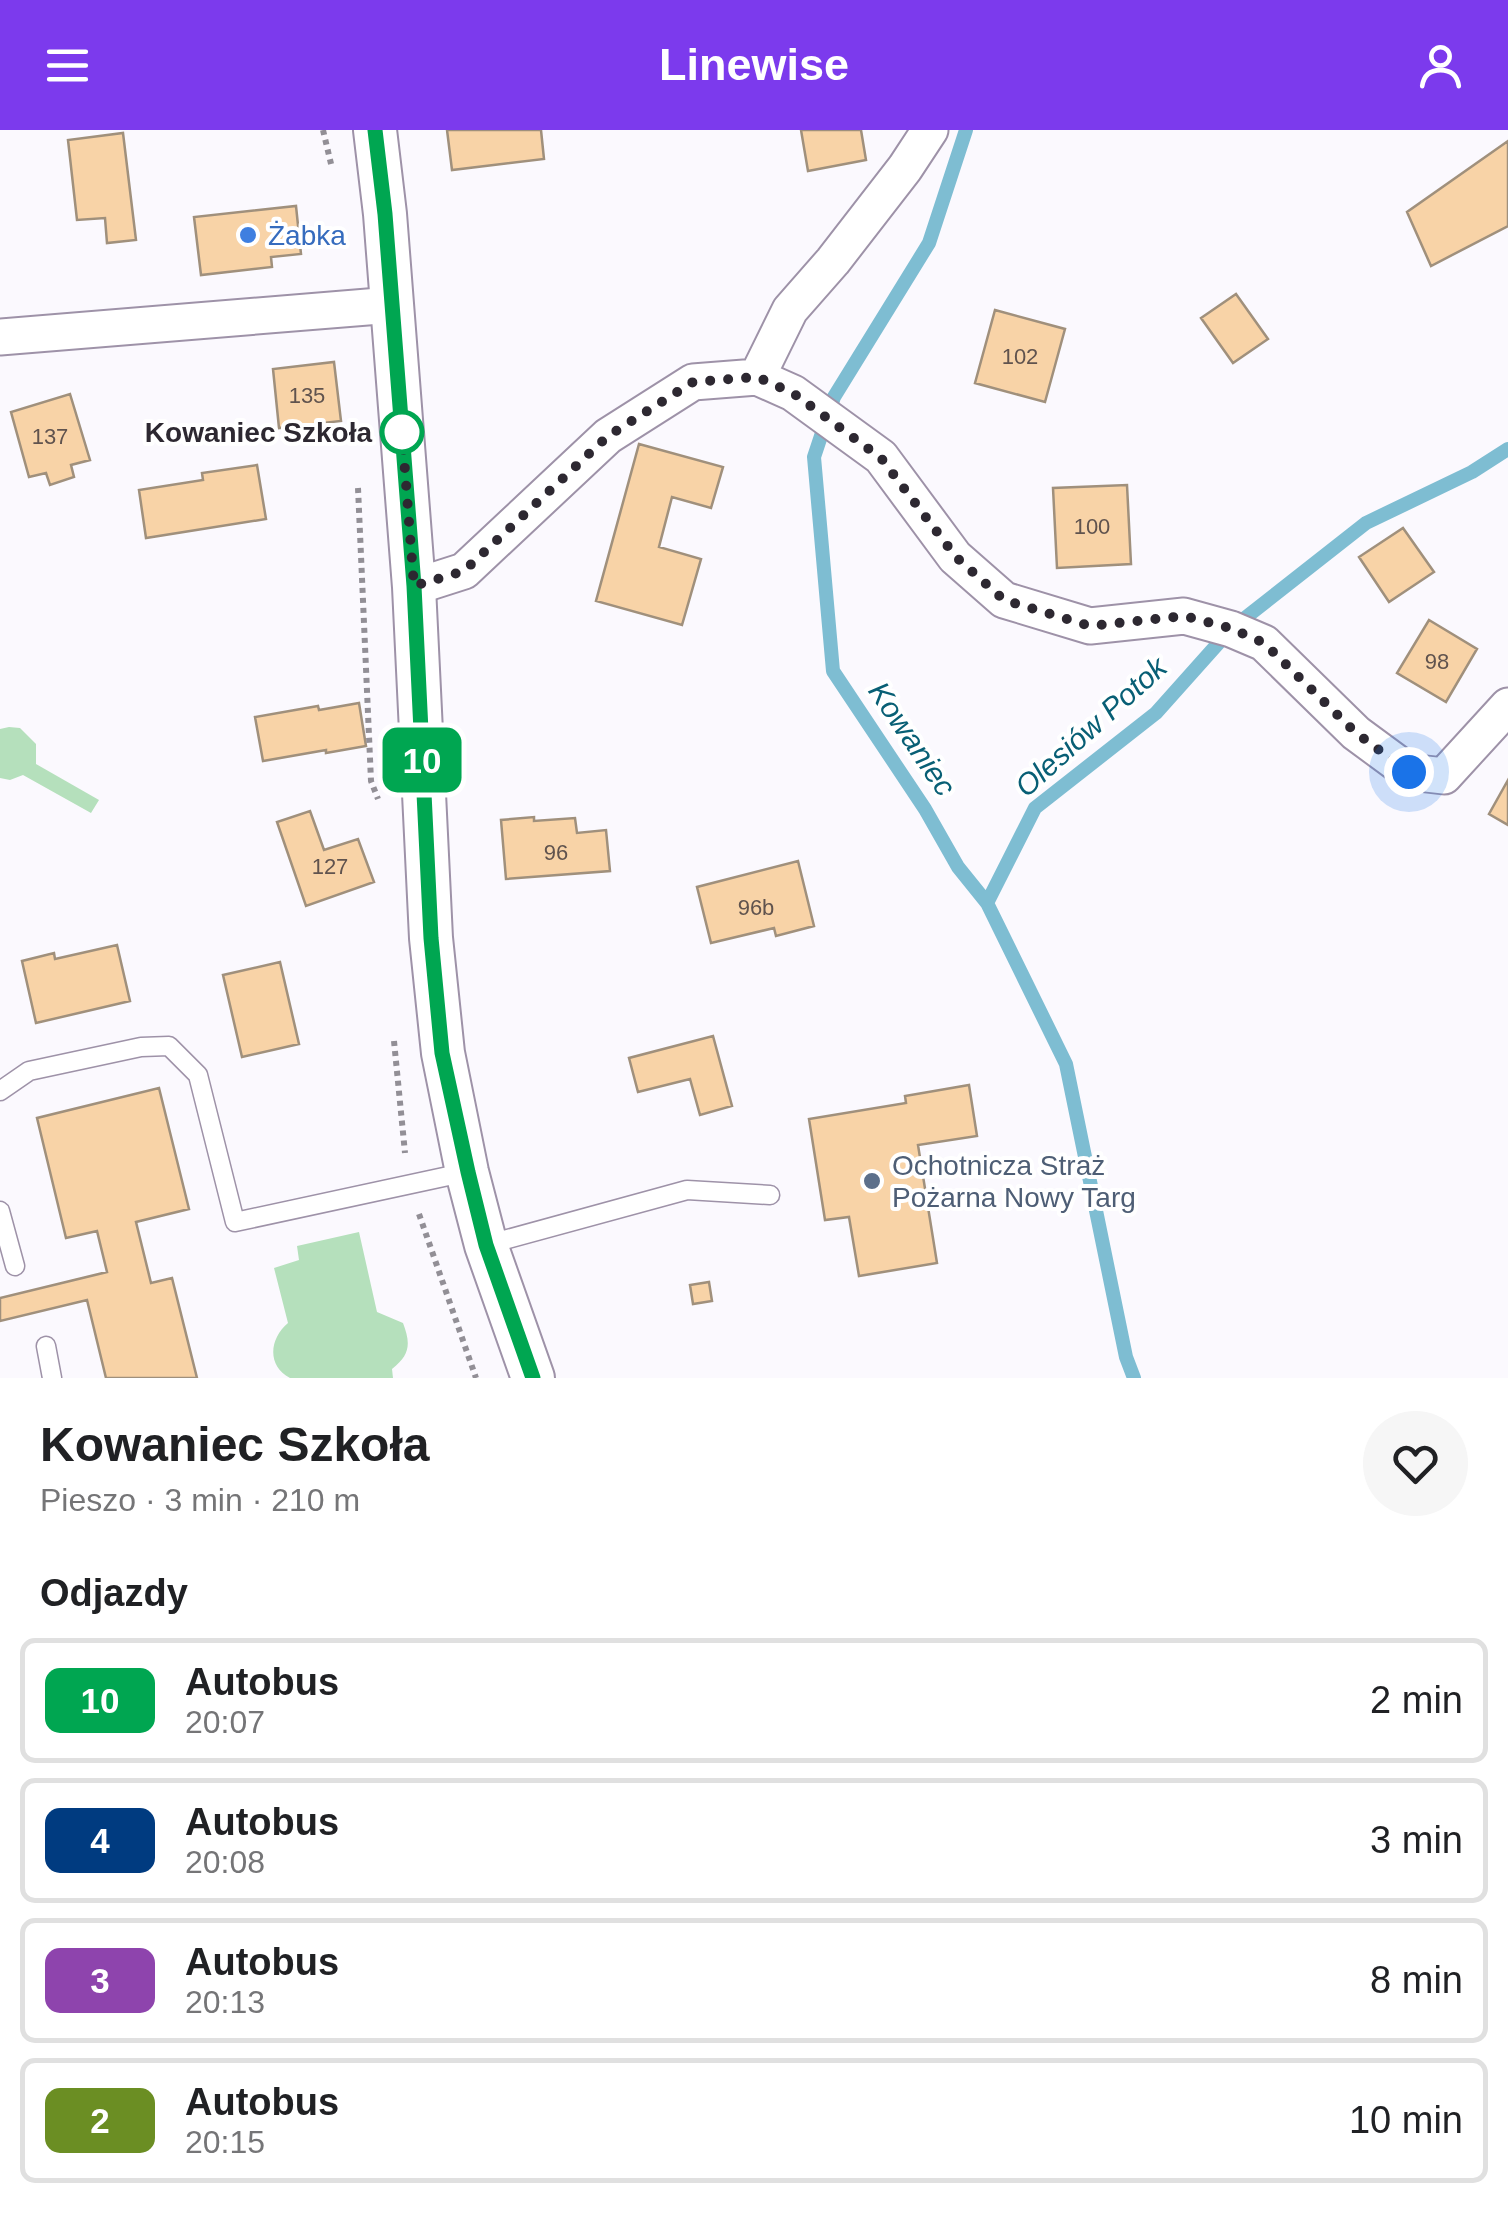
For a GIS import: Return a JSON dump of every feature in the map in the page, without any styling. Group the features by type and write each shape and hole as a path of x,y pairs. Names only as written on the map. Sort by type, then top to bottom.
{"street":[{"path":"375,130 414,586 431,938 442,1053 486,1245 533,1378"},
{"path":"757,377 790,310 833,262 930,130"},
{"path":"0,337 392,305"},
{"path":"414,586 464,571 608,436 693,382 757,377 793,393 881,458 956,557 1004,600 1090,626 1184,616 1230,628 1264,643 1356,733 1409,772 1444,776 1508,706"}],"lane":[{"path":"0,1091 29,1070 141,1047 169,1046 198,1074 235,1222 468,1172"},
{"path":"486,1245 687,1190 770,1195"},
{"path":"0,1211 15,1266"},
{"path":"46,1346 52,1378"}],"green space":[{"path":"20,728 36,744 36,764 99,800 91,813 23,775 10,780 0,778 0,729"},
{"path":"359,1232 377,1312 403,1323 408,1343 406,1354 392,1369 393,1378 290,1378 274,1359 277,1336 288,1323 274,1268 299,1260 297,1246"}],"building":[{"path":"447,130 541,130 544,159 452,170"},
{"path":"801,130 861,130 866,160 808,171"},
{"path":"123,133 136,240 107,243 105,218 77,220 68,140"},
{"path":"1508,141 1508,226 1431,266 1407,212"},
{"name":"Żabka","path":"296,206 301,254 271,257 272,267 201,275 194,217"},
{"path":"1236,294 1268,339 1233,363 1201,318"},
{"path":"995,310 1065,329 1045,402 975,383"},
{"path":"334,362 341,421 279,428 273,369"},
{"path":"70,394 90,460 71,465 74,477 50,485 46,473 29,477 11,412"},
{"path":"639,444 723,467 711,508 672,497 659,547 701,559 682,625 596,601"},
{"path":"257,465 266,519 146,538 139,490 203,480 202,473"},
{"path":"1127,485 1131,564 1057,568 1053,488"},
{"path":"1403,528 1434,572 1389,602 1359,557"},
{"path":"1429,620 1477,649 1446,702 1397,673"},
{"path":"359,703 366,746 263,761 255,717"},
{"path":"1508,780 1508,825 1489,814"},
{"path":"310,811 324,850 358,839 374,882 306,906 277,822"},
{"path":"534,817 534,821 575,818 577,833 606,830 610,871 506,879 501,820"},
{"path":"798,861 814,926 776,936 774,928 711,943 697,887"},
{"path":"117,945 130,1001 36,1023 22,961 54,953 55,959"},
{"path":"280,962 299,1044 242,1057 223,975"},
{"path":"713,1036 732,1106 700,1115 690,1079 638,1092 629,1058"},
{"name":"Ochotnicza Straż Pożarna Nowy Targ","path":"969,1085 977,1136 918,1145 937,1263 859,1276 849,1217 825,1220 809,1119 906,1103 905,1096"},
{"path":"159,1088 189,1209 136,1222 151,1283 172,1278 197,1378 106,1378 87,1300 0,1321 0,1298 107,1272 97,1231 66,1238 37,1118"},
{"path":"709,1282 712,1301 693,1304 690,1285"}],"waterway":[{"name":"Kowaniec","path":"966,130 929,243 834,397 814,457 833,671 925,809 958,867 987,903 1066,1064 1126,1357 1134,1378"},
{"name":"Olesiów Potok","path":"987,903 1035,808 1156,713 1231,629 1366,523 1472,472 1508,449"}],"bus line":[{"name":"10","path":"375,130 414,586 431,938 442,1053 486,1245 533,1378"}],"place":[{"name":"Żabka","path":"248,235"},
{"name":"Kowaniec Szkoła","path":"402,432"},
{"name":"Ochotnicza Straż Pożarna Nowy Targ","path":"872,1181"}],"route":[{"path":"402,432 414,586 464,571 608,436 693,382 757,377 793,393 881,458 956,557 1004,600 1090,626 1184,616 1230,628 1264,643 1356,733 1409,772"}]}
